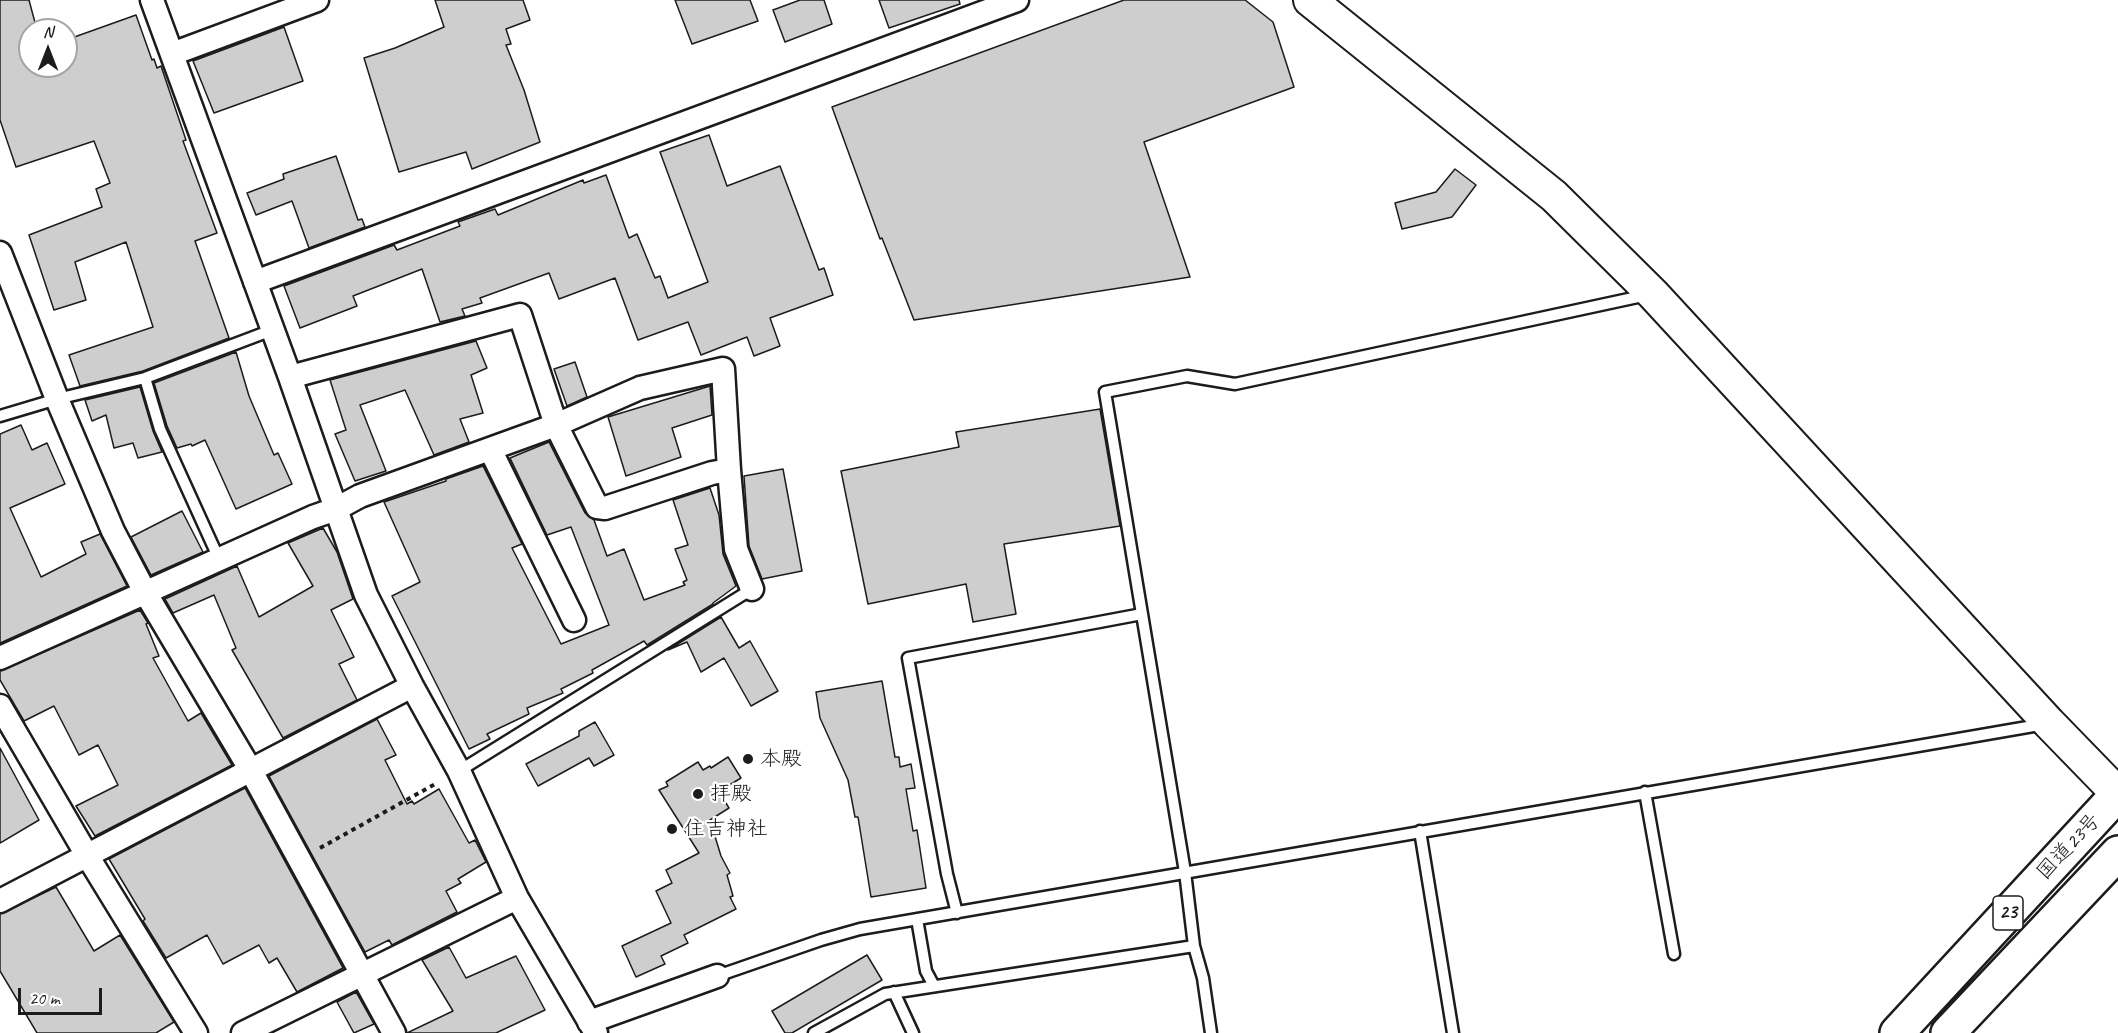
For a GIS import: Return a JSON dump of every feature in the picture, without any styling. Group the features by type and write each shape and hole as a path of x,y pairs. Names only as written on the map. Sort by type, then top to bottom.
{"highway":[{"name":"国道23号","path":"1897,1033 2118,794"},
{"name":"国道23号","path":"1948,1033 2118,853"}],"street":[{"path":"152,0 290,377 366,595 412,686 459,771 517,898 592,1028 717,976"},
{"path":"172,54 317,0"},
{"path":"255,282 1017,0"},
{"path":"1310,0 1554,196 1653,294 2049,723 2118,794"},
{"path":"0,253 57,399 113,531 145,592 250,769 394,1033"},
{"path":"290,377 519,315 556,425 597,507 605,508 711,473 729,470"},
{"path":"0,658 313,517 336,509 360,496 556,425 640,387 723,369 736,549 752,589"},
{"path":"490,449 574,620"},
{"path":"0,901 412,686"},
{"path":"0,706 88,857 196,1033"},
{"path":"243,1033 517,898"}],"lane":[{"path":"1211,1033 1203,978 1194,946 1185,873 1105,392 1187,376 1235,384 1653,294"},
{"path":"0,416 57,399 146,378 272,330"},
{"path":"146,378 160,429 219,559"},
{"path":"459,771 752,589"},
{"path":"957,913 946,874 908,658 1142,614"},
{"path":"717,976 860,929 2049,723"},
{"path":"1646,792 1674,954"},
{"path":"1420,831 1453,1033"},
{"path":"917,919 926,971 934,986"},
{"path":"814,1033 885,994 1194,946"},
{"path":"894,992 913,1033"}],"path":[{"path":"299,860 459,771"}],"building":[{"path":"0,0 29,0 34,18 18,18 18,78 78,78 78,36 136,15 152,60 154,59 157,68 161,66 186,140 183,141 217,233 195,241 229,338 143,371 80,386 69,355 153,327 126,242 75,262 86,300 54,310 29,235 102,207 96,189 110,183 94,141 16,167 0,120"},
{"path":"435,0 523,0 530,20 506,29 511,44 506,45 524,90 540,142 472,169 466,152 399,172 364,58 395,48 444,27"},
{"path":"675,0 750,0 758,21 692,44"},
{"path":"800,0 824,0 832,24 785,42 773,10"},
{"path":"879,0 959,0 960,4 889,28"},
{"path":"1124,0 1245,0 1273,22 1294,87 1144,142 1190,277 914,320 882,238 880,239 832,107"},
{"path":"284,27 303,81 214,113 193,61"},
{"path":"709,135 727,186 780,166 819,270 824,268 833,295 770,318 780,346 754,356 747,337 701,355 688,322 638,340 615,278 559,299 549,273 480,298 482,303 462,309 465,316 440,322 422,269 353,296 357,306 300,328 284,286 394,245 397,250 460,226 458,222 495,209 498,215 583,180 584,183 606,175 629,238 637,234 655,278 660,276 668,298 708,282 660,152"},
{"path":"336,156 358,220 362,219 365,227 309,248 292,201 256,215 247,193 284,179 283,174"},
{"path":"1455,169 1476,185 1452,217 1402,229 1395,203 1436,192"},
{"path":"476,341 487,368 471,375 483,413 460,419 469,442 434,455 405,390 360,405 386,471 355,481 335,434 346,430 330,380"},
{"path":"236,352 249,396 274,455 278,453 292,484 236,509 205,440 192,446 191,444 177,448 167,426 154,383"},
{"path":"575,362 587,397 567,406 554,369"},
{"path":"710,386 712,415 672,428 681,457 626,476 608,417"},
{"path":"140,387 162,452 138,458 133,443 114,448 106,415 92,421 85,400"},
{"path":"1100,409 1120,526 1004,544 1016,614 973,622 966,584 868,604 841,471 959,447 956,432"},
{"path":"21,425 32,450 47,443 65,484 10,508 41,577 86,554 81,542 100,534 127,586 0,643 0,434"},
{"path":"549,442 585,513 594,520 607,556 624,549 644,600 685,585 683,582 687,580 675,549 688,545 673,500 710,488 719,515 723,554 736,586 713,604 647,645 644,641 592,670 593,673 561,689 563,693 527,708 529,714 487,734 490,739 469,749 392,596 420,582 384,502 483,466 522,544 512,548 561,644 609,625 571,527 547,535 510,458"},
{"path":"783,469 802,571 762,579 749,546 744,476"},
{"path":"182,511 203,552 151,575 131,537"},
{"path":"323,528 337,552 353,599 331,610 354,657 339,664 357,700 283,738 232,650 236,648 214,595 173,613 165,599 237,566 259,617 313,586 288,543"},
{"path":"140,610 148,623 146,624 159,656 153,658 188,721 201,713 232,765 95,836 76,806 118,785 98,745 79,755 54,706 24,721 0,680 0,671"},
{"path":"721,617 739,648 750,641 778,691 751,706 724,658 701,672 687,642 668,650"},
{"path":"882,681 895,757 899,757 900,767 911,764 915,788 906,789 913,831 917,830 926,888 871,897 858,817 855,817 848,780 820,718 816,692"},
{"path":"377,719 396,755 385,760 407,804 412,801 414,804 439,789 469,843 475,840 486,862 458,879 461,883 446,891 457,912 392,945 389,940 365,952 269,776"},
{"path":"595,722 614,755 594,766 589,758 538,786 526,764 579,736 579,731"},
{"path":"0,748 39,820 0,843"},
{"path":"728,757 741,778 723,789 725,792 721,795 729,808 710,820 721,856 730,873 727,875 733,896 730,897 736,909 684,935 688,943 661,956 665,964 636,977 622,946 671,923 656,891 672,883 666,870 699,853 659,790 668,786 666,782 698,762 703,770 710,766 711,768"},
{"path":"245,788 343,968 297,992 277,958 269,963 259,945 223,964 207,935 166,958 109,859"},
{"path":"56,887 94,951 120,935 174,1022 156,1033 37,1033 0,971 0,914"},
{"path":"449,947 466,978 516,956 545,1010 496,1033 407,1033 453,1011 422,960"},
{"path":"867,955 882,980 792,1033 785,1033 772,1011"},
{"path":"356,992 374,1024 354,1033 337,1002"}],"place":[{"name":"本殿","path":"748,759"},
{"name":"拝殿","path":"698,794"},
{"name":"住吉神社","path":"672,829"}]}
